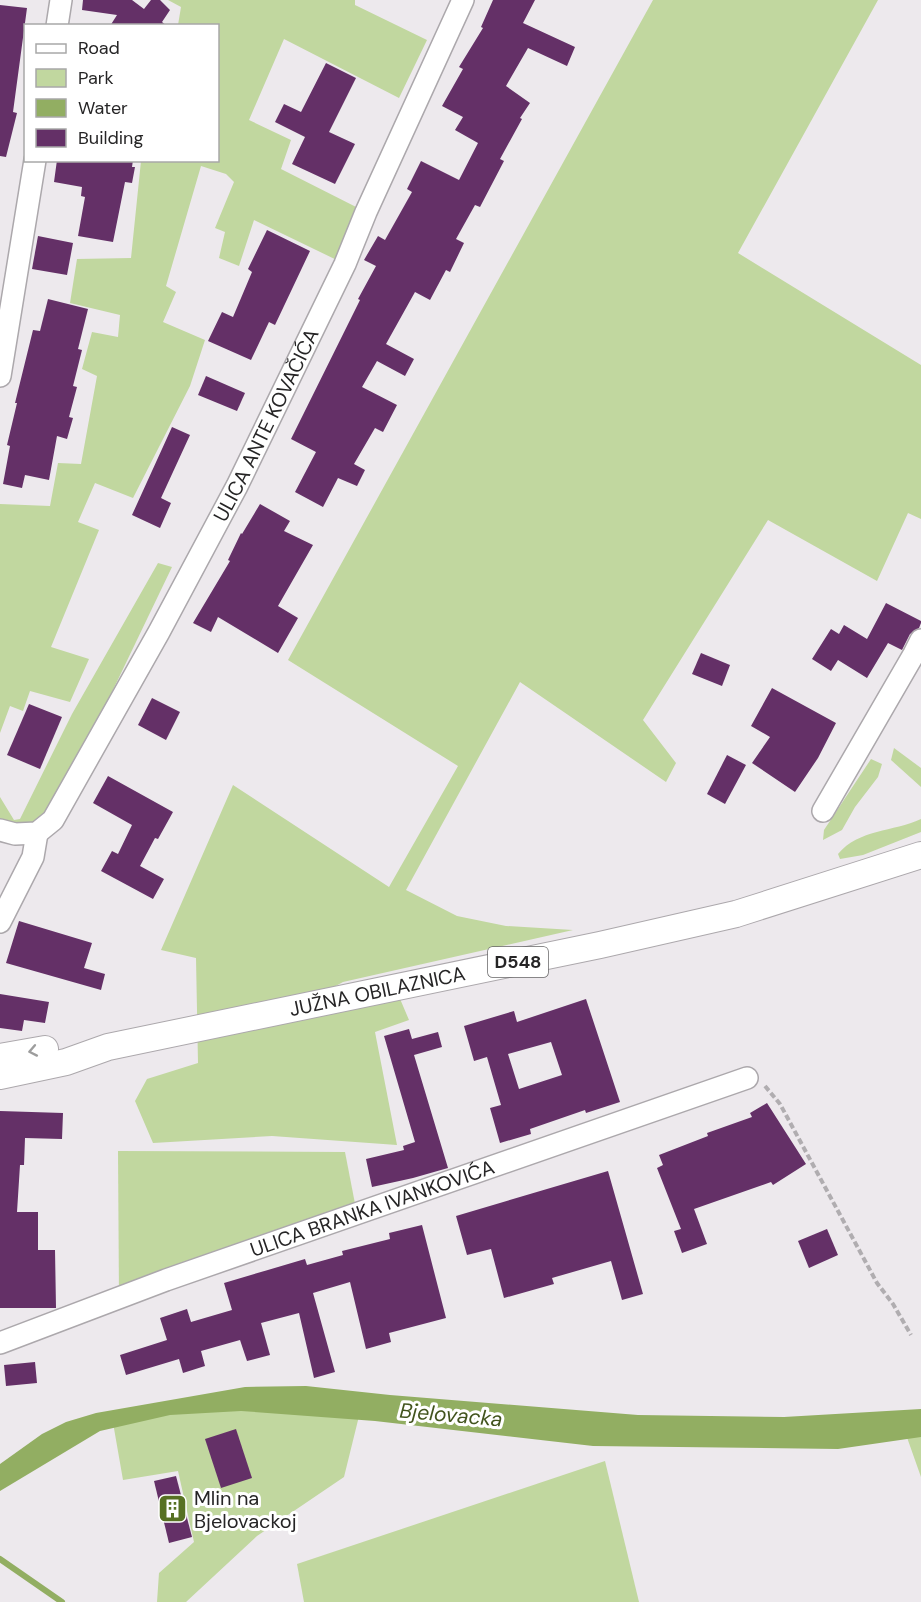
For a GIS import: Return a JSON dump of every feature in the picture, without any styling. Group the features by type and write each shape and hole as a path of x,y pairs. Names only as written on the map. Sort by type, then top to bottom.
{"main road":[{"name":"JUŽNA OBILAZNICA","path":"0,1076 66,1062 108,1047 589,947 736,914 921,855"},
{"name":"JUŽNA OBILAZNICA","path":"0,1058 48,1048 108,1047"}],"street":[{"path":"57,24 61,0"},
{"name":"ULICA ANTE KOVAČIĆA","path":"37,833 53,820 68,794 159,632 237,486 345,264 366,212 463,0"},
{"path":"0,376 35,162"},
{"path":"823,811 921,640"},
{"path":"0,830 15,834 37,833 33,856 0,922"},
{"name":"ULICA BRANKA IVANKOVIĆA","path":"0,1343 166,1280 747,1078"}],"path":[{"path":"747,1078 759,1079 780,1104 877,1283 893,1304 911,1335"}],"green space":[{"path":"168,0 355,0 355,5 427,40 399,98 284,39 249,120 291,140 281,169 366,212 345,264 254,220 239,266 219,258 225,232 215,228 234,182 226,174 201,166 166,286 176,292 163,322 205,340 190,386 133,498 95,483 78,522 99,530 51,647 89,659 70,702 30,691 23,711 10,706 0,733 0,504 50,506 58,463 81,464 97,376 82,369 92,332 118,337 120,315 70,303 77,259 131,258 141,162 219,162 219,24 178,24 181,7"},
{"path":"653,0 878,0 738,253 921,365 921,519 908,513 877,581 768,520 643,720 676,763 666,782 520,682 406,890 457,916 506,926 573,930 343,982 332,988 395,987 409,1020 375,1032 397,1145 272,1136 153,1143 135,1101 147,1079 198,1063 196,958 161,950 233,785 389,887 458,766 288,660"},
{"path":"158,563 172,567 63,794 32,830 0,825 0,797 14,820 20,819 72,714"},
{"path":"894,748 921,768 921,787 891,760"},
{"path":"871,759 882,764 878,777 855,807 842,830 823,840 824,830"},
{"path":"921,819 921,832 863,855 840,859 838,854 846,846 866,835"},
{"path":"118,1151 345,1152 357,1214 119,1298"},
{"path":"228,1394 361,1408 344,1477 257,1536 186,1602 157,1602 159,1573 194,1542 178,1471 123,1480 112,1417"},
{"path":"921,1428 921,1477 904,1429"},
{"path":"605,1461 639,1602 304,1602 297,1564"}],"water":[{"name":"Bjelovacka","path":"306,1386 638,1415 784,1417 921,1409 921,1437 838,1449 593,1446 375,1421 241,1411 170,1415 100,1431 0,1491 0,1464 42,1434 66,1422 96,1413 245,1387"}],"building":[{"path":"83,0 132,0 144,9 151,0 160,0 170,10 162,22 164,24 111,24 117,15 82,10"},
{"path":"493,0 535,0 523,23 575,47 567,66 528,48 506,86 530,103 500,159 504,161 480,207 475,205 456,239 464,243 450,272 446,270 430,300 415,292 386,344 414,359 405,376 377,361 362,387 397,405 383,432 375,428 354,464 365,470 357,486 338,478 323,507 295,492 316,452 291,439 376,266 364,260 378,236 385,240 412,192 407,189 421,161 459,180 478,143 455,130 463,117 442,106 463,69 459,67 483,28 481,27"},
{"path":"0,5 27,8 13,112 17,113 6,157 0,156"},
{"path":"326,63 356,78 329,132 355,144 335,184 292,164 305,137 275,122 284,104 301,112"},
{"path":"57,162 133,162 132,167 135,167 132,183 125,182 113,242 78,236 85,197 81,196 82,187 54,182"},
{"path":"267,230 310,251 275,325 269,322 251,360 208,341 222,312 233,317 252,272 248,269"},
{"path":"38,236 73,243 67,275 32,269"},
{"path":"48,299 88,309 78,349 82,350 73,386 77,387 69,417 73,418 67,439 57,436 49,480 25,475 22,488 3,484 10,446 7,445 33,330 40,331"},
{"path":"206,376 245,393 237,411 198,395"},
{"path":"172,427 190,435 161,498 171,503 160,528 132,515"},
{"path":"260,504 290,521 284,531 313,545 278,606 298,618 278,653 218,617 211,632 193,623 230,561 228,560 241,533"},
{"path":"886,603 921,623 919,628 910,634 902,650 888,643 867,678 838,660 831,671 812,659 831,629 839,634 844,625 867,639"},
{"path":"701,653 730,665 722,686 692,674"},
{"path":"772,688 836,723 818,758 795,792 752,763 770,737 751,726"},
{"path":"152,698 180,712 166,740 138,725"},
{"path":"29,704 62,717 40,769 7,755"},
{"path":"727,755 746,765 725,804 707,794"},
{"path":"108,776 173,812 158,839 155,838 140,866 164,879 153,899 101,871 112,851 118,854 132,825 93,803"},
{"path":"19,921 92,943 84,968 105,974 101,990 6,963"},
{"path":"0,994 49,1002 45,1023 24,1020 22,1031 0,1028"},
{"path":"586,999 620,1102 586,1113 585,1110 530,1129 531,1134 500,1143 490,1108 501,1105 487,1057 474,1061 464,1026 514,1011 517,1022","holes":["551,1042 562,1075 519,1089 508,1054"]},
{"path":"409,1029 412,1039 438,1032 442,1047 414,1055 448,1168 372,1187 366,1159 404,1150 403,1146 415,1142 384,1036"},
{"path":"767,1103 806,1164 773,1185 771,1182 694,1209 707,1244 682,1253 674,1231 681,1229 657,1168 663,1165 659,1155 708,1136 707,1133 752,1117 750,1113"},
{"path":"0,1111 63,1113 62,1139 25,1138 24,1165 20,1165 17,1212 38,1212 38,1250 55,1250 56,1308 0,1308"},
{"path":"608,1171 643,1294 622,1300 611,1261 552,1278 554,1284 504,1298 491,1249 467,1255 456,1216"},
{"path":"422,1225 446,1318 389,1333 391,1342 366,1349 350,1282 313,1293 335,1372 314,1378 299,1313 261,1323 270,1355 247,1361 240,1340 201,1351 205,1366 183,1373 179,1359 126,1375 120,1355 167,1340 160,1318 187,1309 191,1322 232,1310 224,1283 305,1259 307,1265 343,1255 342,1251 390,1239 389,1233"},
{"path":"827,1229 838,1255 809,1268 798,1241"},
{"path":"35,1362 37,1383 6,1386 4,1365"},
{"path":"236,1429 252,1478 221,1488 205,1439"},
{"name":"Mlin na Bjelovackoj","path":"176,1476 192,1537 169,1543 154,1481"}],"waterway":[{"path":"0,1559 62,1602"}],"place":[{"name":"Mlin na Bjelovackoj","path":"173,1509"}]}
